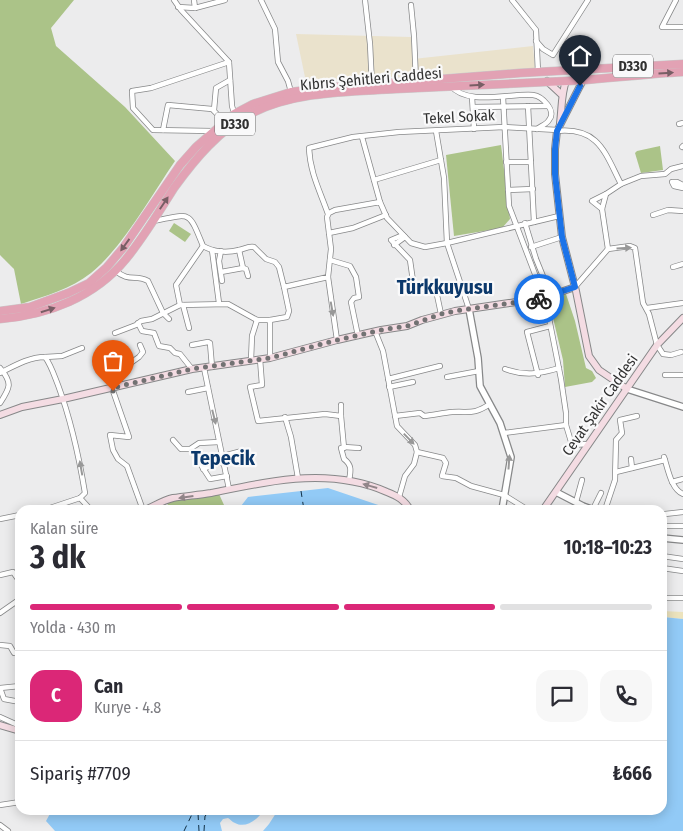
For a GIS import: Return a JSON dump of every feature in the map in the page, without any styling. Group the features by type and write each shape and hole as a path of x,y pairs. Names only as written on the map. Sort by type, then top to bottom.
{"highway":[{"name":"Kıbrıs Şehitleri Caddesi","path":"0,311 30,308 89,283 123,248 180,165 196,147 234,114 254,104 291,92 566,70 683,64"},
{"path":"582,69 583,80"},
{"path":"566,70 566,81"},
{"name":"Kıbrıs Şehitleri Caddesi","path":"0,319 30,315 71,302 95,288 126,259 204,149 245,117 262,109 285,101 332,93 583,80 683,72"}],"main road":[{"path":"558,129 583,80"},
{"path":"547,81 561,94"},
{"path":"566,81 561,94 562,105 555,149 555,174 562,237 590,356 599,370 627,389"},
{"path":"0,415 22,407 192,369 270,358 337,340 407,326 441,314 543,298 575,287"},
{"name":"Cevat Şakir Caddesi","path":"547,505 657,345 683,318"},
{"path":"156,505 172,498 210,493 228,488 298,478 325,477 349,480 379,489 400,498 407,505"},
{"path":"0,725 15,730"}],"street":[{"path":"174,0 178,7 229,62 234,114 237,123"},
{"path":"194,0 195,8"},
{"path":"178,7 195,8 225,0"},
{"path":"260,0 275,29 278,62 291,92"},
{"path":"365,0 372,85"},
{"path":"512,0 536,30 538,72"},
{"path":"536,41 543,49 553,54 588,0"},
{"path":"676,0 662,27 683,27"},
{"path":"410,5 414,36 416,81"},
{"path":"214,132 153,130 133,108 132,91 151,88 229,62"},
{"path":"214,110 216,88 230,80"},
{"path":"451,86 455,91 472,97 535,95 546,102 551,117 548,122 537,129"},
{"path":"472,97 474,129"},
{"path":"503,97 509,206 546,303 560,368 566,425 572,444 588,444"},
{"path":"163,130 168,105 212,108 225,122"},
{"path":"528,106 534,222"},
{"path":"472,107 548,106"},
{"name":"Tekel Sokak","path":"328,214 309,162 309,148 353,137 399,132 504,127 572,130 586,134 600,144 621,184"},
{"path":"436,131 444,178 447,243 469,310 480,386 500,423 510,457 503,505"},
{"path":"362,137 380,202 386,215 404,236 416,246 447,243 559,216"},
{"path":"374,180 441,160"},
{"path":"506,162 532,162"},
{"path":"602,209 592,200 606,194 621,184 641,176 664,174 671,169 683,166"},
{"path":"508,190 532,189"},
{"path":"606,194 602,209 608,249"},
{"path":"337,340 328,277 331,249 327,217 328,214 335,210 380,202"},
{"path":"653,215 668,210 683,211"},
{"path":"329,233 353,228 386,215"},
{"path":"115,333 182,305 219,304 234,306 247,316 257,320 270,320 289,315 279,267 275,262 266,259 254,247 221,251 203,246 190,218 181,216 152,222"},
{"path":"525,224 531,246 551,296"},
{"path":"404,236 394,245 410,260 414,288 434,290 441,314"},
{"path":"531,246 562,237"},
{"path":"189,328 176,285 203,246"},
{"path":"575,287 608,249 630,246 635,248 642,303 647,308 657,345 663,354 670,355 681,352"},
{"path":"212,250 219,304"},
{"path":"239,250 243,268 246,269 248,276"},
{"path":"221,251 219,261 222,281"},
{"path":"330,260 350,266 356,277 359,297 354,298 351,302 358,336"},
{"path":"673,267 683,264"},
{"path":"221,272 243,268"},
{"path":"115,270 122,277 142,278 148,281 163,313 169,319"},
{"path":"284,287 328,277"},
{"path":"647,308 682,303"},
{"path":"252,360 252,336 257,320"},
{"path":"270,320 270,358"},
{"path":"138,323 142,331 154,333 159,346 170,348 180,354 192,369"},
{"path":"538,375 526,332 550,326"},
{"path":"375,332 383,351 399,429 415,445 417,452 414,464 405,476 400,498"},
{"path":"192,345 210,343 212,367"},
{"path":"125,367 143,352 140,345"},
{"path":"0,403 9,390 10,385 1,371 38,357 62,356 82,348"},
{"path":"45,357 63,399 85,493 80,498 59,505"},
{"path":"260,359 262,385 250,387 258,421 325,414 341,416"},
{"path":"388,379 440,366"},
{"path":"204,368 228,488"},
{"path":"505,369 515,373 527,372 538,375 560,368"},
{"path":"447,377 479,372"},
{"path":"665,375 683,375"},
{"path":"389,387 413,382"},
{"path":"112,388 129,437 110,435 113,450 118,459 127,466 142,505"},
{"path":"188,392 208,388"},
{"path":"627,389 683,407"},
{"path":"395,416 420,413 424,416 454,412 468,413 480,411 490,404"},
{"path":"341,405 344,447 341,448 344,459 349,463 351,470 349,480"},
{"path":"607,505 615,480 616,440 622,433 620,420 637,416"},
{"path":"285,417 291,437 298,478"},
{"path":"504,433 566,425"},
{"path":"173,440 181,449 190,449 199,443 220,442"},
{"path":"344,447 359,448"},
{"path":"227,476 210,479 202,467 242,451"},
{"path":"417,452 443,458 446,463 442,476 456,478 471,486 504,494 520,505"},
{"path":"631,459 632,468"},
{"path":"616,472 665,459 672,482 678,492 683,494"},
{"path":"672,482 683,479"},
{"path":"576,502 582,480"},
{"path":"556,492 579,505"},
{"path":"596,505 600,493"},
{"path":"80,498 86,505"},
{"path":"667,514 683,512"},
{"path":"0,519 15,517"},
{"path":"667,526 683,526"},
{"path":"667,538 683,540"},
{"path":"667,557 683,559"},
{"path":"667,569 683,571"},
{"path":"0,575 14,572 15,574"},
{"path":"667,598 683,598"},
{"path":"0,613 15,602"},
{"path":"0,645 10,646 15,653"},
{"path":"15,686 0,688 4,699 15,701"},
{"path":"0,717 15,724"},
{"path":"0,805 15,803"},
{"path":"0,825 8,831"}],"shaded area":[{"path":"296,34 411,37 413,59 533,46 535,69 306,82"}],"green space":[{"path":"0,0 74,0 51,28 56,46 125,107 175,161 125,235 103,262 83,279 58,292 21,304 14,269 0,255"},
{"path":"501,145 510,219 502,228 454,236 446,155"},
{"path":"660,146 663,170 641,173 635,153"},
{"path":"174,223 191,234 185,242 169,231"},
{"path":"564,293 575,321 586,368 592,371 596,378 592,382 565,387 563,360 549,301"},
{"path":"219,494 224,505 168,505 167,504 169,502"}],"sand":[{"path":"667,611 683,612 683,619 667,617"}],"water":[{"path":"328,488 378,505 242,505 248,497"},
{"path":"667,617 683,619 683,831 263,831 275,815 667,815"},
{"path":"49,815 260,815 255,820 243,825 234,823 228,818 223,819 220,823 222,831 55,831 46,821"}],"ferry route":[{"path":"301,491 303,505"},
{"path":"184,831 192,815"},
{"path":"198,815 199,831"},
{"path":"204,831 206,815"}],"way so far":[{"path":"113,391 112,388 146,379 227,363 270,358 337,340 407,326 441,314 539,299"}],"district":[{"name":"Türkkuyusu","path":"445,287"},
{"name":"Tepecik","path":"223,458"}],"route":[{"path":"539,299 575,287 562,237 555,174 555,149 557,131 580,86"}]}
